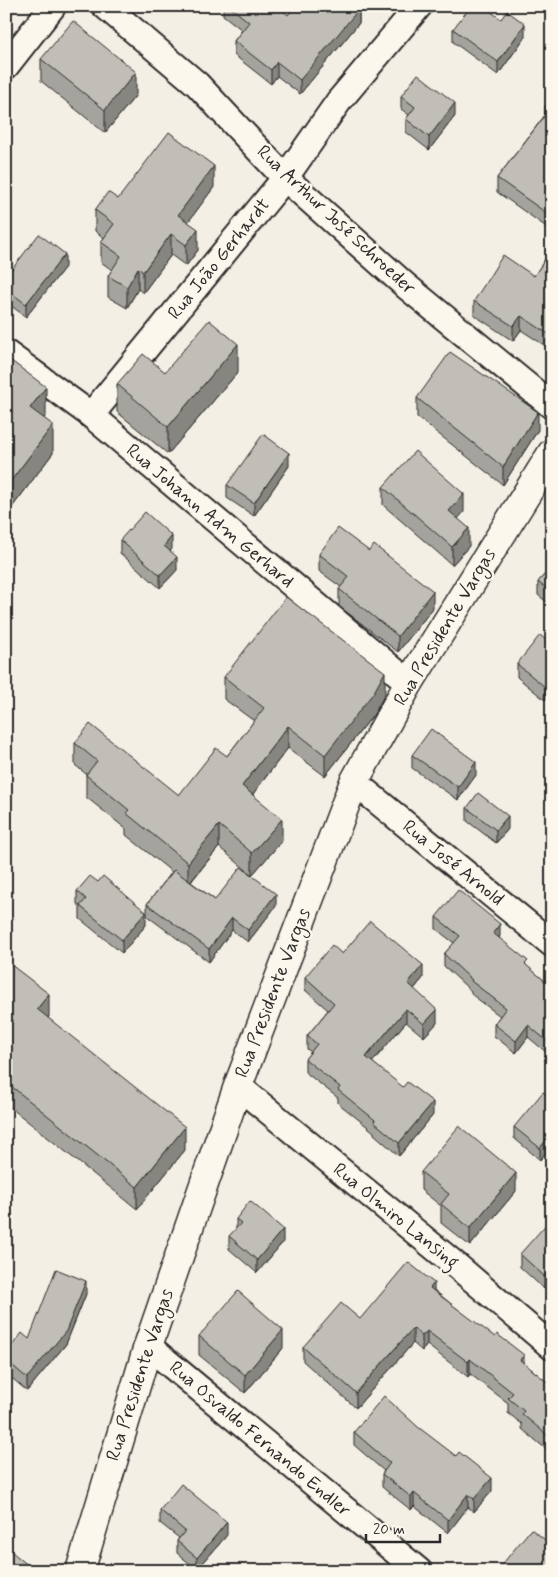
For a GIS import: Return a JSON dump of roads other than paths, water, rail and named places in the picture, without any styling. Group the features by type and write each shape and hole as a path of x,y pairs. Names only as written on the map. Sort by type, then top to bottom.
{"main road":[{"name":"Rua Presidente Vargas","path":"80,1571 148,1346 238,1086 354,782 409,684 552,453"}],"street":[{"path":"6,66 53,6"},
{"name":"Rua Arthur José Schroeder","path":"105,6 197,84 285,178 406,286 552,406"},
{"name":"Rua João Gerhardt","path":"90,415 285,178 339,101 419,6"},
{"name":"Rua Johann Adm Gerhard","path":"6,353 90,415 409,684"},
{"name":"Rua José Arnold","path":"354,782 552,944"},
{"name":"Rua Olmiro Lansing","path":"238,1086 457,1266 552,1348"},
{"name":"Rua Osvaldo Fernando Endler","path":"148,1346 420,1571"}]}
